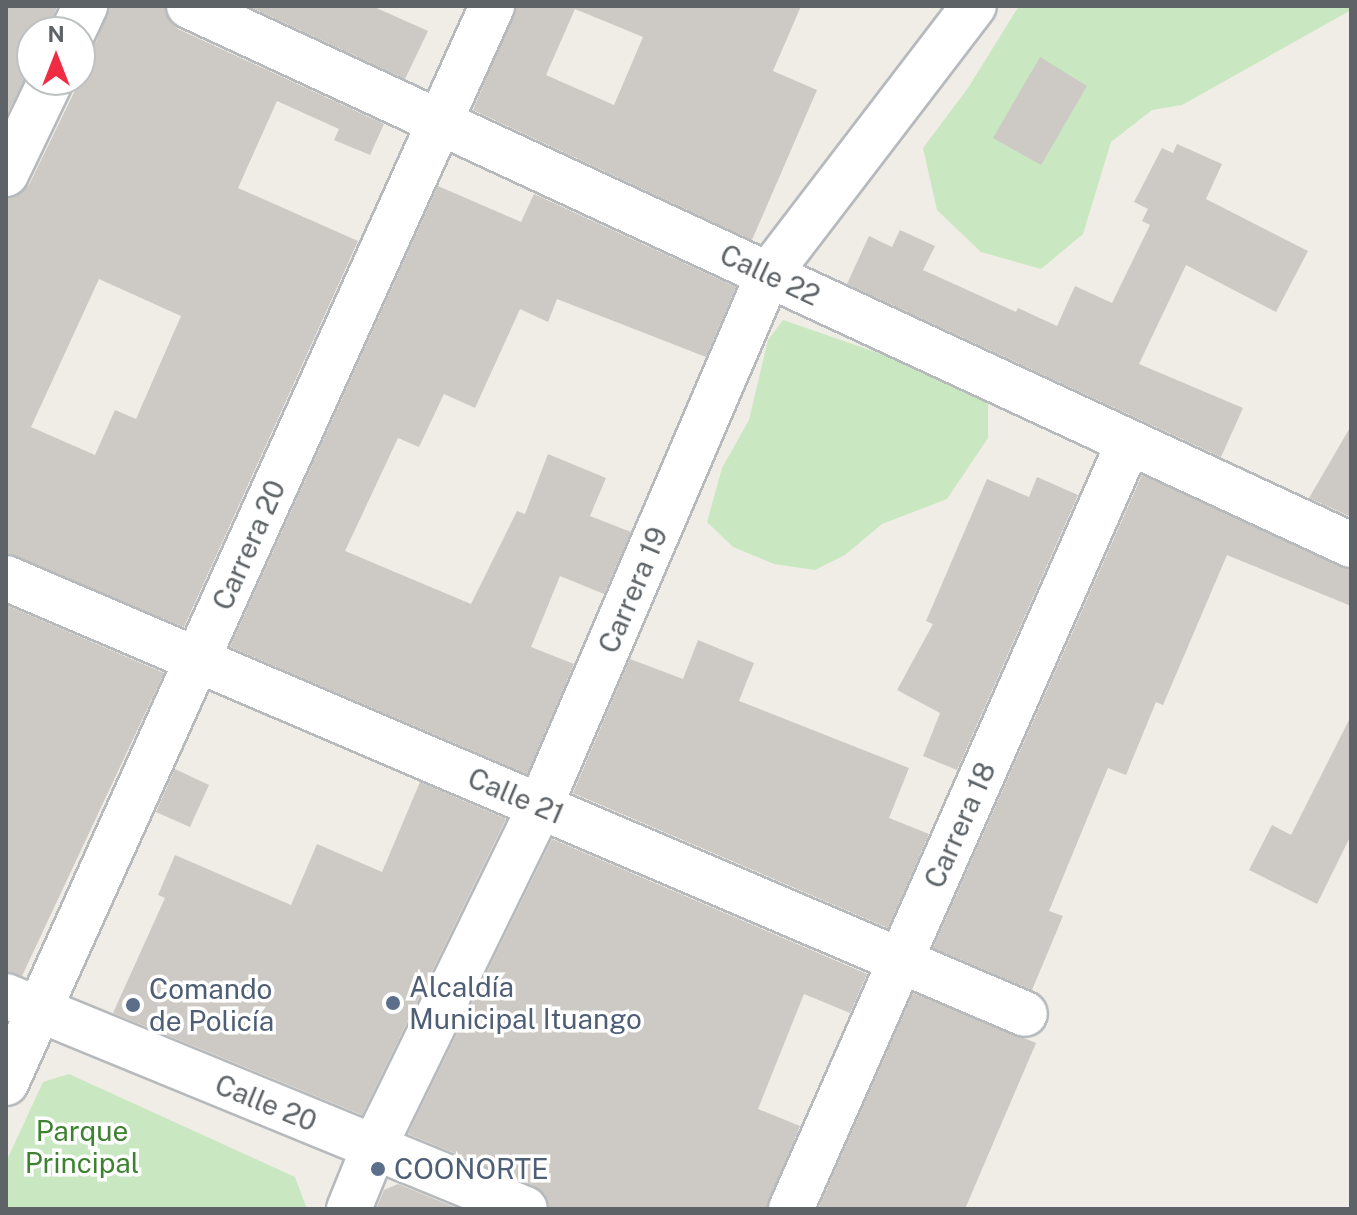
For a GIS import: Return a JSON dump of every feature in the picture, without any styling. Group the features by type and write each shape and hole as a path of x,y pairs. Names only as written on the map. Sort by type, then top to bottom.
{"street":[{"name":"Calle 22","path":"189,6 1351,545"},
{"name":"Carrera 20","path":"6,1083 23,1003 197,660 492,6"},
{"name":"Carrera 19","path":"349,1209 374,1147 540,806 768,275 974,6"},
{"path":"6,174 43,96"},
{"name":"Carrera 18","path":"791,1209 1129,442"},
{"name":"Calle 21","path":"6,578 1025,1014"},
{"name":"Calle 20","path":"23,1003 525,1209"}],"green space":[{"path":"1019,6 1351,6 1351,10 1182,105 1152,110 1111,142 1083,234 1041,269 981,252 937,210 923,148 968,88"},
{"path":"783,320 887,356 988,401 988,438 947,499 882,524 845,555 815,570 774,564 733,547 707,522 722,468 749,420 768,340"},
{"name":"Parque Principal","path":"69,1074 295,1177 307,1209 6,1209 6,1162 43,1082"}],"building":[{"path":"6,6 57,6 54,16 16,16 16,96 6,116"},
{"path":"110,6 164,6 178,29 384,124 370,155 334,140 339,129 277,101 238,188 358,241 184,627 6,554 6,199 29,185 72,96 96,96 96,42","holes":["99,279 181,316 136,419 115,410 95,455 31,427"]},
{"path":"248,6 372,6 428,31 405,79"},
{"path":"517,6 801,6 773,71 817,90 752,240 473,110","holes":["575,9 643,37 614,105 546,75"]},
{"path":"1040,57 1087,86 1041,165 993,138"},
{"path":"1177,144 1222,164 1206,199 1308,251 1276,312 1186,265 1139,364 1243,408 1221,457 847,284 869,236 892,247 900,230 935,246 923,270 1016,312 1018,308 1057,326 1075,286 1112,303 1150,225 1142,221 1148,209 1134,202 1162,148 1173,153"},
{"path":"438,186 521,222 534,194 736,287 706,357 557,299 548,322 520,309 475,408 444,394 419,447 398,438 345,551 471,604 517,511 525,514 548,454 606,478 590,516 631,532 604,594 560,576 531,647 574,664 527,774 230,647"},
{"path":"1351,426 1351,517 1309,498"},
{"path":"1142,475 1351,570 1351,606 1227,555 1163,705 1156,702 1126,775 1108,768 1049,911 1063,916 1032,990 933,948"},
{"path":"1037,477 1078,495 957,770 923,756 940,713 897,690 933,624 926,621 987,479 1029,497"},
{"path":"6,605 164,673 22,976 6,972"},
{"path":"698,640 754,663 739,701 909,768 889,818 929,834 888,928 573,793 630,659 683,679"},
{"path":"1351,716 1351,835 1317,904 1249,870 1272,825 1291,835"},
{"path":"175,769 209,785 190,827 156,812"},
{"path":"420,782 506,819 362,1115 113,1013 165,898 158,895 175,855 291,905 317,844 382,872"},
{"path":"552,839 867,974 850,1013 804,994 758,1109 800,1126 766,1209 549,1209 545,1194 534,1186 408,1134"},
{"path":"913,993 1036,1043 965,1209 818,1209"},
{"path":"398,1184 459,1209 376,1209 384,1190"}],"place":[{"name":"Alcaldía Municipal Ituango","path":"393,1003"},
{"name":"Comando de Policía","path":"133,1005"},
{"name":"COONORTE","path":"378,1169"}]}
